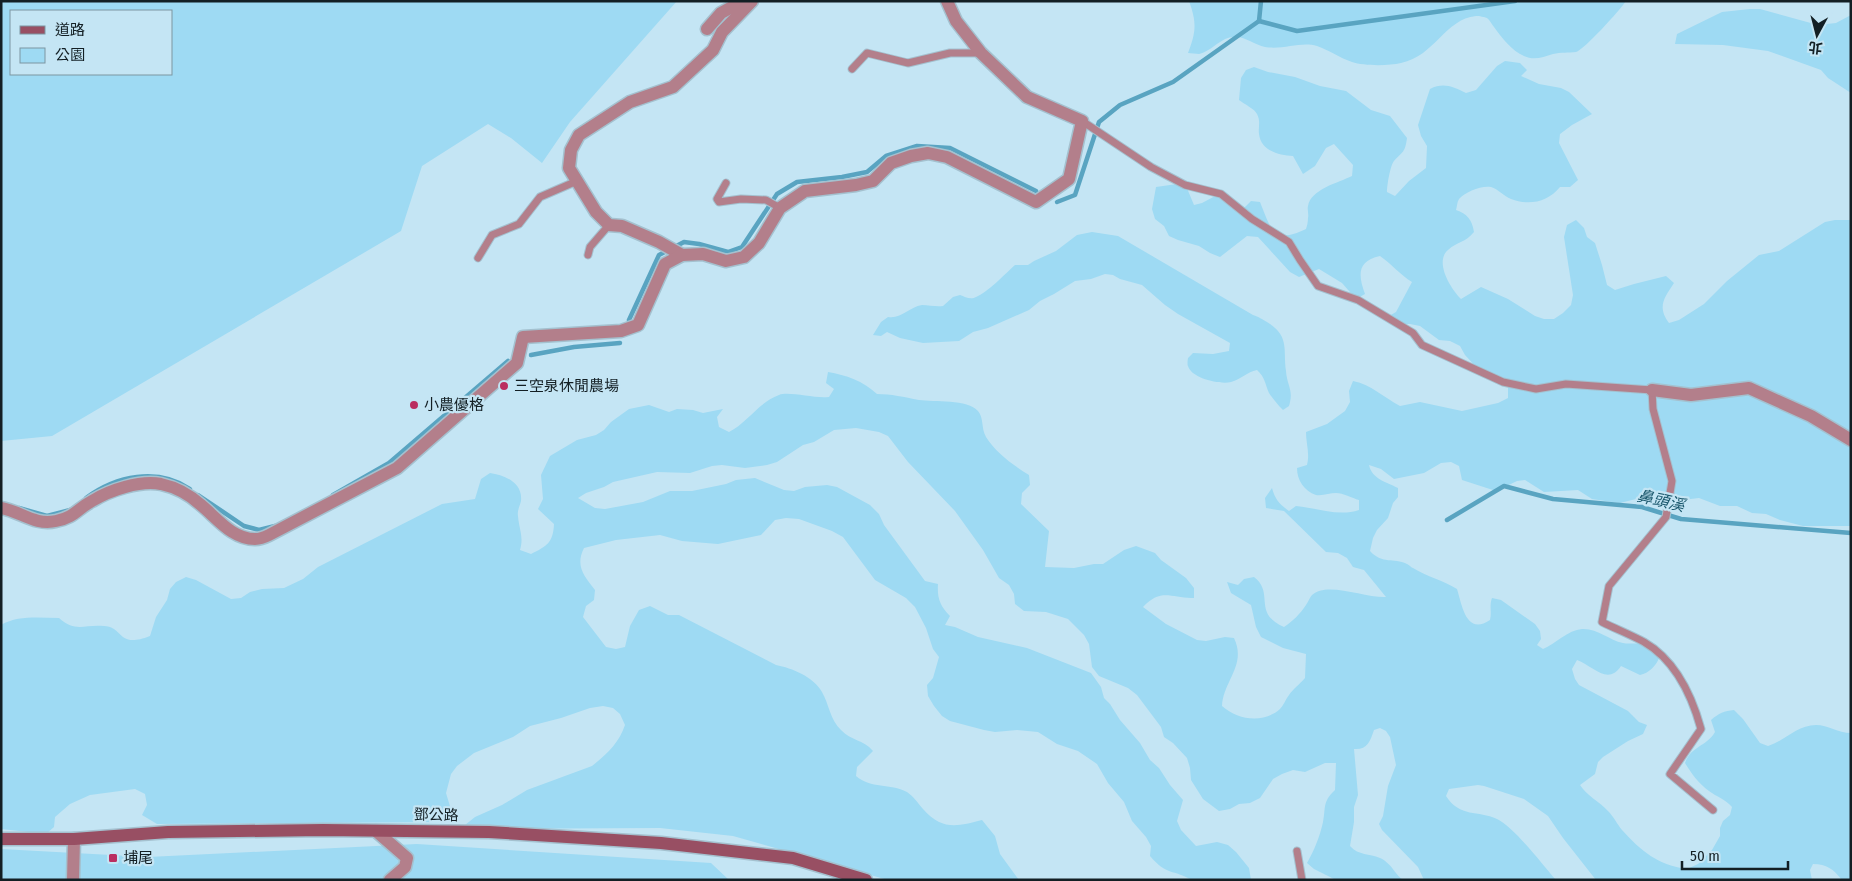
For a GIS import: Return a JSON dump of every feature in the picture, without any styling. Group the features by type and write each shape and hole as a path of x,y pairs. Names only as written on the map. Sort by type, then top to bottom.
{"street":[{"path":"707,29 721,13 743,1"},
{"path":"682,255 659,242 622,226 609,225 596,212 570,168 571,150 579,135 630,102 673,87 713,50 722,32 752,1"},
{"path":"1,508 35,521 54,522 74,515 91,501 125,487 142,483 160,484 180,491 200,504 225,527 242,536 255,539 269,536 397,468 516,363 523,338 621,331 638,325 665,264 682,255 703,254 726,261 744,258 759,242 780,208 806,190 856,185 873,181 891,163 911,156 928,154 947,157 1036,202 1069,179 1082,121 1027,97 981,53 956,22 947,1"},
{"path":"1652,390 1691,395 1749,388 1811,416 1851,440"},
{"path":"376,831 406,858 405,867 390,880"},
{"name":"鄧公路","path":"1,838 74,839 168,832 489,832 661,843 793,858 866,880"},
{"path":"73,880 74,839"}],"lane":[{"path":"852,69 867,53 908,63 950,53 981,53"},
{"path":"1082,121 1152,167 1185,185 1221,194 1252,219 1290,242 1318,286 1358,300 1413,333 1422,345 1503,382 1536,389 1566,384 1652,390 1653,409 1672,481 1666,517 1609,586 1602,622 1646,643 1674,667 1695,707 1701,729 1670,774 1713,810"},
{"path":"478,258 492,235 519,224 540,197 577,181"},
{"path":"726,183 717,199 719,202 741,199 766,200 780,208"},
{"path":"588,255 590,248 609,225"},
{"path":"1297,851 1302,880"}],"green space":[{"path":"1,1 677,1 570,122 542,163 511,138 488,124 422,166 401,231 52,436 1,441"},
{"path":"1189,1 1626,1 1610,21 1576,52 1556,53 1539,58 1528,57 1511,48 1487,18 1476,16 1456,24 1423,53 1413,59 1396,64 1376,65 1352,62 1317,46 1299,45 1272,48 1236,37 1226,39 1199,54 1188,53 1193,39 1194,27"},
{"path":"1760,9 1818,25 1836,23 1851,15 1851,93 1828,78 1821,70 1768,51 1723,45 1675,44 1677,34 1722,12"},
{"path":"1505,61 1520,63 1527,70 1521,76 1539,84 1561,88 1569,92 1592,114 1560,134 1559,143 1578,180 1570,187 1560,187 1550,196 1531,202 1511,199 1491,187 1474,190 1459,199 1456,210 1468,218 1474,232 1468,238 1448,250 1444,255 1443,268 1453,289 1461,299 1481,287 1508,299 1535,316 1544,319 1554,319 1563,313 1571,305 1573,295 1564,237 1567,225 1576,220 1584,228 1587,237 1595,243 1607,285 1615,290 1666,276 1674,283 1663,303 1663,312 1669,323 1679,320 1704,304 1727,281 1759,255 1779,251 1825,222 1851,220 1851,526 1803,526 1766,514 1752,513 1737,506 1720,506 1699,498 1666,502 1636,499 1620,503 1612,502 1592,499 1578,490 1544,492 1525,480 1517,481 1496,491 1462,480 1459,466 1451,462 1441,463 1424,473 1394,479 1381,469 1369,465 1376,477 1398,488 1398,497 1393,503 1388,518 1377,530 1370,551 1379,558 1408,564 1418,571 1457,589 1466,616 1475,624 1482,624 1490,620 1492,598 1501,600 1535,624 1540,631 1541,639 1537,645 1543,649 1567,634 1582,629 1593,630 1623,643 1644,643 1651,646 1659,658 1652,669 1640,675 1621,666 1616,672 1611,674 1600,673 1577,660 1572,669 1579,685 1628,711 1639,722 1647,725 1643,734 1603,757 1598,762 1595,774 1580,785 1608,811 1622,830 1643,851 1667,864 1687,869 1698,864 1712,850 1720,836 1720,828 1723,821 1730,815 1732,807 1702,785 1685,763 1691,753 1707,741 1715,732 1711,720 1724,712 1734,710 1760,743 1768,746 1797,730 1809,726 1820,725 1851,733 1851,880 1842,880 1829,868 1813,864 1810,870 1812,880 1596,880 1548,816 1524,799 1478,785 1449,789 1446,796 1451,803 1463,811 1490,816 1504,823 1556,880 1424,880 1418,867 1382,830 1379,824 1383,816 1388,786 1396,765 1390,737 1386,731 1380,728 1374,730 1365,747 1354,749 1358,795 1354,807 1354,822 1350,846 1364,854 1376,856 1384,860 1404,880 1336,880 1314,869 1307,863 1320,833 1326,802 1335,790 1336,763 1325,763 1305,772 1293,770 1282,774 1273,779 1260,798 1250,803 1239,804 1230,809 1219,811 1203,799 1191,780 1187,758 1173,743 1164,737 1161,727 1137,695 1128,688 1099,676 1092,667 1089,644 1084,635 1068,619 1046,612 1024,611 1015,604 1014,594 1009,585 999,578 983,550 955,511 908,462 888,436 879,432 856,428 834,430 814,442 803,445 777,462 767,465 745,468 722,465 712,466 690,473 657,472 613,482 578,498 595,508 605,509 643,502 670,491 692,491 736,480 755,478 784,490 794,491 805,487 827,485 837,487 870,505 879,514 884,525 925,581 938,584 940,602 950,616 945,625 955,627 978,637 1027,648 1091,673 1101,687 1104,698 1140,743 1150,760 1159,768 1183,800 1177,821 1181,830 1196,846 1217,842 1228,845 1249,868 1251,880 1192,880 1161,867 1150,856 1151,846 1146,837 1132,821 1124,802 1108,783 1097,764 1078,751 1057,744 1038,732 1017,730 995,732 950,721 942,716 928,696 927,685 933,678 939,657 933,649 926,628 915,607 906,598 875,580 843,537 799,519 786,518 775,520 761,535 718,544 682,541 660,535 616,540 584,548 580,560 582,570 595,590 594,600 586,606 583,617 606,647 616,649 625,647 630,626 639,610 650,606 668,615 679,615 776,665 789,668 808,678 822,692 837,726 845,734 865,744 873,751 857,767 856,776 868,783 901,789 907,792 930,816 943,824 957,825 982,820 995,836 1000,854 1019,880 888,880 733,836 660,828 460,829 475,817 502,805 527,790 592,766 597,762 616,743 625,725 620,714 613,708 603,706 590,708 530,726 513,737 474,753 457,766 451,774 446,793 452,813 451,822 157,824 142,815 147,805 145,794 135,789 90,795 70,804 55,817 54,827 46,834 1,829 1,625 22,618 59,618 75,627 110,627 126,639 132,640 150,636 156,617 167,600 170,589 176,582 186,577 196,580 231,599 241,598 250,592 262,589 284,588 303,579 318,567 442,504 475,499 481,479 490,473 512,481 519,489 521,494 518,510 521,537 520,550 531,554 548,543 552,536 554,524 538,509 543,499 541,475 550,456 577,440 596,435 629,409 649,405 669,412 677,409 703,413 723,409 717,417 719,427 729,432 765,402 779,395 829,397 834,389 826,383 828,372 854,379 877,394 967,404 973,407 980,414 984,434 990,443 1005,458 1029,475 1030,485 1022,493 1021,504 1049,531 1045,567 1074,568 1103,564 1124,550 1136,546 1155,553 1161,560 1186,578 1194,588 1194,598 1167,595 1156,597 1143,607 1166,624 1197,640 1234,638 1238,656 1223,697 1222,706 1228,711 1243,717 1258,718 1273,714 1280,709 1305,678 1306,654 1283,648 1261,637 1256,627 1251,605 1231,593 1227,582 1238,585 1244,579 1254,577 1260,583 1263,590 1269,616 1284,627 1299,614 1312,595 1319,591 1336,590 1386,597 1364,570 1353,567 1347,558 1338,553 1326,552 1284,511 1266,508 1265,498 1272,488 1278,501 1289,511 1296,506 1344,513 1359,510 1359,500 1339,493 1316,495 1308,491 1302,484 1298,477 1297,468 1307,465 1308,461 1306,432 1327,424 1345,411 1350,402 1349,391 1353,381 1372,388 1400,406 1420,402 1462,411 1498,403 1508,398 1508,386 1479,370 1465,355 1460,346 1450,341 1439,340 1420,326 1398,324 1389,316 1396,312 1412,282 1380,256 1372,258 1363,265 1361,281 1365,294 1356,299 1342,283 1319,269 1299,277 1290,272 1258,237 1247,236 1220,257 1199,246 1169,236 1164,226 1155,219 1152,209 1156,187 1177,184 1186,186 1194,205 1219,194 1244,208 1251,201 1260,202 1267,220 1275,232 1280,235 1295,234 1306,229 1308,206 1314,195 1326,187 1352,176 1353,165 1334,144 1326,148 1315,166 1303,174 1293,156 1282,155 1267,148 1260,140 1259,120 1256,112 1239,100 1241,78 1246,70 1254,67 1268,72 1295,77 1320,86 1346,91 1371,110 1390,116 1407,138 1404,149 1394,161 1389,176 1387,192 1395,196 1409,181 1426,168 1427,146 1421,136 1418,125 1430,89 1444,86 1453,87 1466,93 1476,90 1497,66"},
{"path":"1092,232 1118,236 1274,327 1279,332 1284,344 1287,376 1291,392 1289,406 1283,410 1279,406 1269,393 1263,378 1257,370 1235,381 1226,383 1206,380 1194,374 1188,364 1188,358 1193,353 1213,354 1229,351 1230,343 1178,314 1142,285 1113,275 1105,274 1091,279 1075,281 1040,301 1029,310 988,328 973,332 959,341 923,343 900,338 887,332 881,336 873,335 881,322 888,317 901,315 922,305 943,306 953,297 960,295 974,298 991,287 1015,265 1028,265 1056,251 1077,235"},
{"path":"417,844 711,863 729,880 1,880 1,849 148,857"}],"waterway":[{"path":"1259,21 1261,1"},
{"path":"1259,21 1297,31 1515,1"},
{"path":"1057,202 1075,195 1099,122 1120,105 1173,82 1259,21"},
{"path":"629,320 659,255 684,242 728,252 742,247 777,194 797,182 867,172 886,156 917,146 950,148 1036,191"},
{"path":"531,355 574,347 620,343"},
{"path":"333,495 389,463 508,361"},
{"path":"86,498 110,484 137,477 151,476 164,478 190,489"},
{"name":"鼻頭溪","path":"1447,520 1504,486 1553,499 1642,507 1681,519 1851,533"},
{"path":"198,495 244,526 259,530 275,526"},
{"path":"19,508 47,516 70,510"}],"place":[{"name":"三空泉休閒農場","path":"504,386"},
{"name":"小農優格","path":"414,405"},
{"name":"埔尾","path":"113,858"}]}
